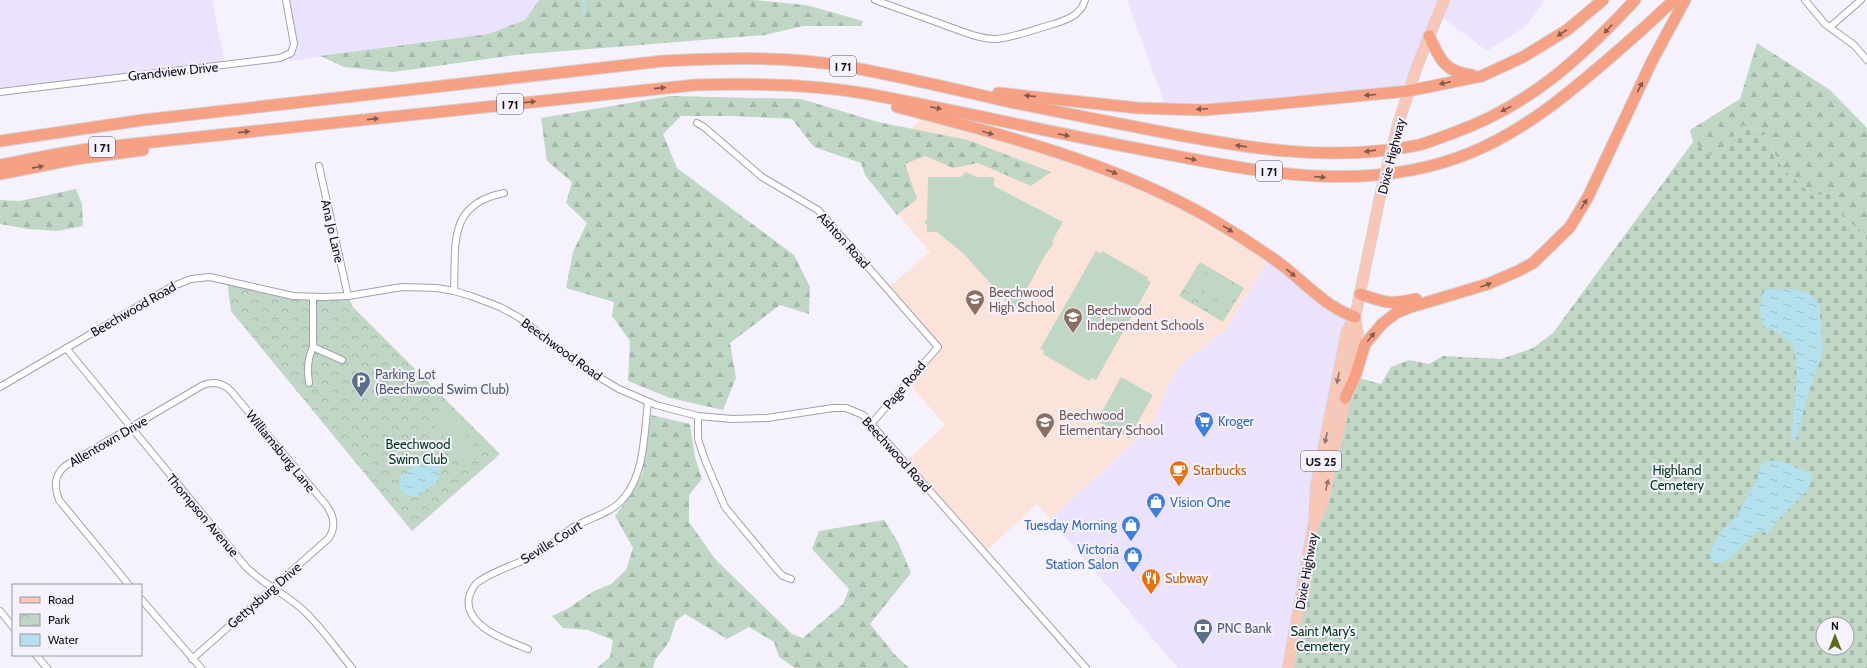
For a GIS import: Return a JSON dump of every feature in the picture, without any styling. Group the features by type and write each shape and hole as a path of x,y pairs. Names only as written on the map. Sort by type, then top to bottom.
{"highway":[{"path":"953,88 1167,110 1203,110 1254,106 1408,91 1482,76 1522,58 1563,33 1603,0"},
{"name":"I 71","path":"0,141 143,120 663,61 721,58 774,59 835,65 953,88 1062,113 1215,142 1305,153 1358,153 1421,144 1480,122 1518,102 1536,91 1586,51 1635,0"},
{"name":"I 71","path":"0,165 95,148 205,136 695,85 750,84 815,87 865,94 1028,128 1206,162 1278,173 1324,178 1368,177 1416,170 1442,162 1488,145 1523,126 1580,84 1637,36 1674,0"},
{"path":"1345,398 1355,377 1365,344 1382,324 1396,313 1448,295 1488,284 1533,263 1570,226 1588,197 1652,61 1686,0"},
{"path":"1429,36 1438,56 1448,68 1458,73 1482,76"},
{"path":"815,87 926,114 1052,151 1148,186 1213,219 1282,265 1342,313 1355,317"},
{"path":"0,174 76,160 149,149 205,136"},
{"path":"1360,294 1379,301 1397,304 1415,299 1448,295"}],"main road":[{"name":"Dixie Highway","path":"1288,668 1314,522 1316,486 1347,331 1355,317 1381,192 1398,124 1408,91 1444,0"},
{"name":"Dixie Highway","path":"1314,522 1323,503 1345,398 1358,332 1355,317"}],"street":[{"name":"Grandview Drive","path":"0,92 280,58 291,53 294,44 286,0"},
{"path":"876,0 958,30 996,39 1064,21 1076,14 1082,8 1085,0"},
{"path":"1805,0 1830,28 1841,34 1854,45 1867,60"},
{"path":"1830,28 1861,0"},
{"name":"Ashton Road","path":"697,123 704,127 762,177 818,210 938,347"},
{"name":"Ana Jo Lane","path":"318,166 348,296"},
{"path":"454,291 457,235 459,224 463,216 468,209 481,200 504,193"},
{"name":"Beechwood Road","path":"0,387 171,286 191,279 210,277 282,294 313,297 348,296 402,287 436,288 454,291 495,305 514,314 546,337 581,366 618,389 648,402 698,416 749,420 833,408 846,408 858,412 872,423 1086,668"},
{"path":"309,383 307,369 309,355 313,347 313,297"},
{"path":"313,347 342,360"},
{"name":"Page Road","path":"872,423 938,347"},
{"name":"Thompson Avenue","path":"66,348 246,567 256,577 272,588 283,593 303,610 352,668"},
{"name":"Allentown Drive","path":"128,584 59,500 55,482 57,475 65,466 203,385 218,383"},
{"name":"Williamsburg Lane","path":"218,383 225,385 231,390 327,506 332,515 333,527"},
{"name":"Seville Court","path":"528,649 497,637 477,622 473,617 469,606 471,591 479,582 537,554 571,529 623,500 635,479 638,468 648,402"},
{"path":"698,416 698,439 724,507 778,571 783,576 791,579"},
{"name":"Gettysburg Drive","path":"192,659 329,538 333,527"},
{"path":"142,600 201,668"},
{"path":"0,611 12,626"},
{"path":"37,656 47,668"}],"shaded area":[{"path":"0,0 212,0 225,65 0,92"},
{"path":"286,0 539,0 525,20 488,34 291,61 287,56 294,50"},
{"path":"1127,0 1545,0 1527,25 1487,51 1438,14 1408,91 1167,110"},
{"name":"Beechwood Independent Schools","path":"926,114 1148,186 1270,257 1227,328 1180,365 1167,389 1154,421 1128,448 1050,519 1037,504 985,552 906,462 945,425 907,381 938,347 887,289 930,252 865,175"},
{"path":"1270,257 1342,313 1358,333 1288,668 1178,668 1050,519 1128,448 1154,421 1167,389 1180,365 1227,328"}],"green space":[{"path":"539,0 755,0 806,5 863,21 861,26 803,26 765,35 515,55 393,72 344,67 320,56 488,34 525,20"},
{"path":"1757,43 1830,90 1867,128 1867,235 1843,218 1837,192 1813,196 1782,168 1764,132 1741,125 1717,159 1693,142 1690,130 1740,99"},
{"path":"670,96 801,99 878,122 968,140 1051,172 1031,186 978,163 953,168 925,156 905,164 917,199 897,215 865,175 861,163 814,147 792,119 735,116 681,116 663,134 677,168 794,255 810,287 809,314 780,305 730,343 736,378 723,410 670,398 628,381 630,341 612,316 614,302 566,288 573,252 587,223 566,203 572,182 547,161 541,118"},
{"name":"Highland Cemetery","path":"1741,125 1764,132 1782,168 1813,196 1837,192 1843,218 1867,235 1867,668 1288,668 1314,522 1355,377 1381,384 1391,367 1409,360 1429,364 1443,356 1501,359 1533,348 1553,333 1693,142 1717,159"},
{"path":"965,172 977,177 994,177 994,186 1063,222 1052,241 1054,243 1045,255 1015,311 963,253 937,232 927,232 927,225 924,222 927,219 928,177 961,177"},
{"path":"76,189 82,204 83,226 58,231 28,229 0,224 0,200 20,201"},
{"path":"1096,251 1101,254 1102,251 1149,278 1147,280 1151,282 1096,380 1091,378 1089,381 1043,354 1044,351 1040,349"},
{"path":"1200,262 1244,288 1223,322 1179,296"},
{"path":"1200,270 1210,276 1196,298 1186,291"},
{"path":"1213,278 1223,284 1210,306 1200,300"},
{"name":"Beechwood Swim Club","path":"227,280 282,294 348,296 353,307 500,454 412,531 231,311"},
{"path":"1226,286 1237,292 1224,314 1213,308"},
{"path":"1121,377 1153,395 1129,438 1097,421"},
{"path":"446,412 480,452 467,463 433,423"},
{"path":"651,415 690,424 695,457 702,479 689,495 689,522 715,559 792,634 803,638 843,604 849,589 812,549 819,531 884,520 898,542 911,573 870,624 895,655 909,668 795,668 779,657 774,642 749,627 727,639 685,614 676,621 669,642 655,660 653,668 597,668 610,657 613,640 588,630 563,628 552,616 567,609 594,591 611,584 626,570 633,548 615,516 633,492 642,474"}],"water":[{"path":"1765,289 1794,289 1810,294 1819,304 1823,352 1806,402 1797,437 1791,443 1796,392 1795,353 1792,345 1786,338 1761,325 1760,302"},
{"path":"421,459 432,460 440,468 438,480 417,497 408,496 399,489 400,476"},
{"path":"1767,461 1780,461 1812,474 1810,488 1780,518 1768,533 1758,531 1731,557 1719,564 1709,561 1711,549 1723,529 1737,515 1757,480 1760,467"}],"waterway":[{"path":"584,0 584,13"}],"place":[{"name":"Beechwood High School","path":"975,316"},
{"name":"Beechwood Independent Schools","path":"1073,334"},
{"name":"Parking Lot (Beechwood Swim Club)","path":"361,398"},
{"name":"Kroger","path":"1204,438"},
{"name":"Beechwood Elementary School","path":"1045,439"},
{"name":"Starbucks","path":"1179,487"},
{"name":"Vision One","path":"1156,519"},
{"name":"Tuesday Morning","path":"1131,542"},
{"name":"Victoria Station Salon","path":"1133,573"},
{"name":"Subway","path":"1151,595"},
{"name":"PNC Bank","path":"1203,645"}],"park label":[{"name":"Saint Mary’s Cemetery","path":"1323,638"}]}
